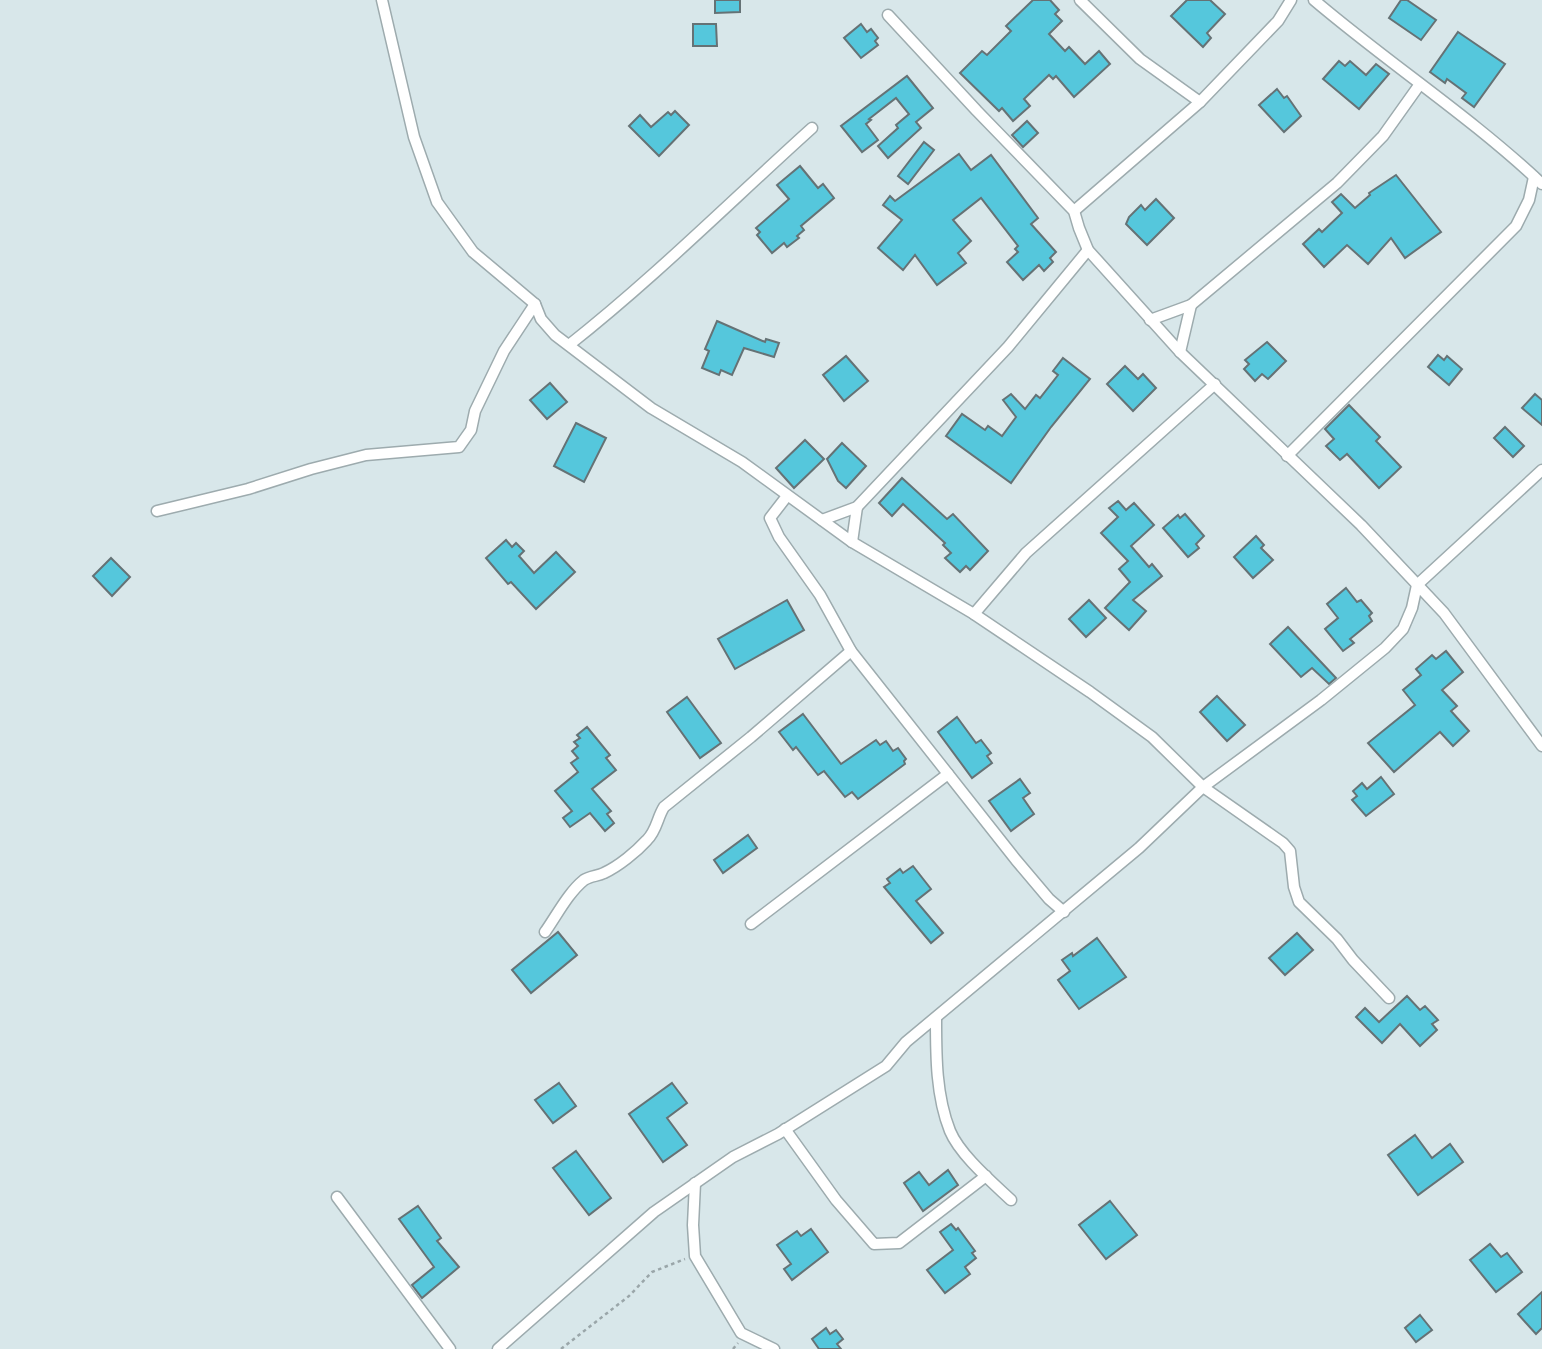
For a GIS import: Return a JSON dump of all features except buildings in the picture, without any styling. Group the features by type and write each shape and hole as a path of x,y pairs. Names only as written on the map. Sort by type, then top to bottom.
{"street":[{"path":"383,0 414,137 437,202 473,252 536,304 541,319 555,335 651,408 742,462 852,542 974,614 1152,737 1203,788 1283,843 1290,851 1294,887 1299,902 1338,939 1353,960 1389,998"},
{"path":"1080,0 1140,59 1200,102"},
{"path":"1074,211 1200,102 1278,21 1291,0"},
{"path":"1287,456 1516,226 1538,181 1314,0"},
{"path":"888,15 976,111 1074,211 1088,250 1150,320 1361,525 1444,613 1542,746"},
{"path":"1150,320 1191,305 1337,183 1382,136 1420,84"},
{"path":"569,345 711,223 811,128"},
{"path":"822,520 857,507 1008,347 1088,250"},
{"path":"157,511 237,492 366,455 459,447 471,430 475,411 504,351 536,304"},
{"path":"1180,352 1191,305"},
{"path":"974,614 1026,553 1215,384"},
{"path":"498,1349 654,1212 733,1157 785,1129 886,1066 906,1042 1139,848 1203,788 1321,700 1384,648 1403,629 1412,608 1417,585 1542,470"},
{"path":"787,496 770,518 779,537 820,595 850,651 1041,889 1064,912"},
{"path":"852,542 857,507"},
{"path":"545,932 576,888 587,878 612,869 648,840 657,827 664,807 751,737 850,651"},
{"path":"751,924 948,774"},
{"path":"936,1019 936,1066 951,1133 986,1176 1011,1200"},
{"path":"785,1129 836,1199 874,1244 899,1243 986,1176"},
{"path":"695,1183 695,1256 741,1333 774,1349"},
{"path":"337,1197 450,1349"}],"path":[{"path":"561,1349 629,1296 652,1272 695,1256"}]}
